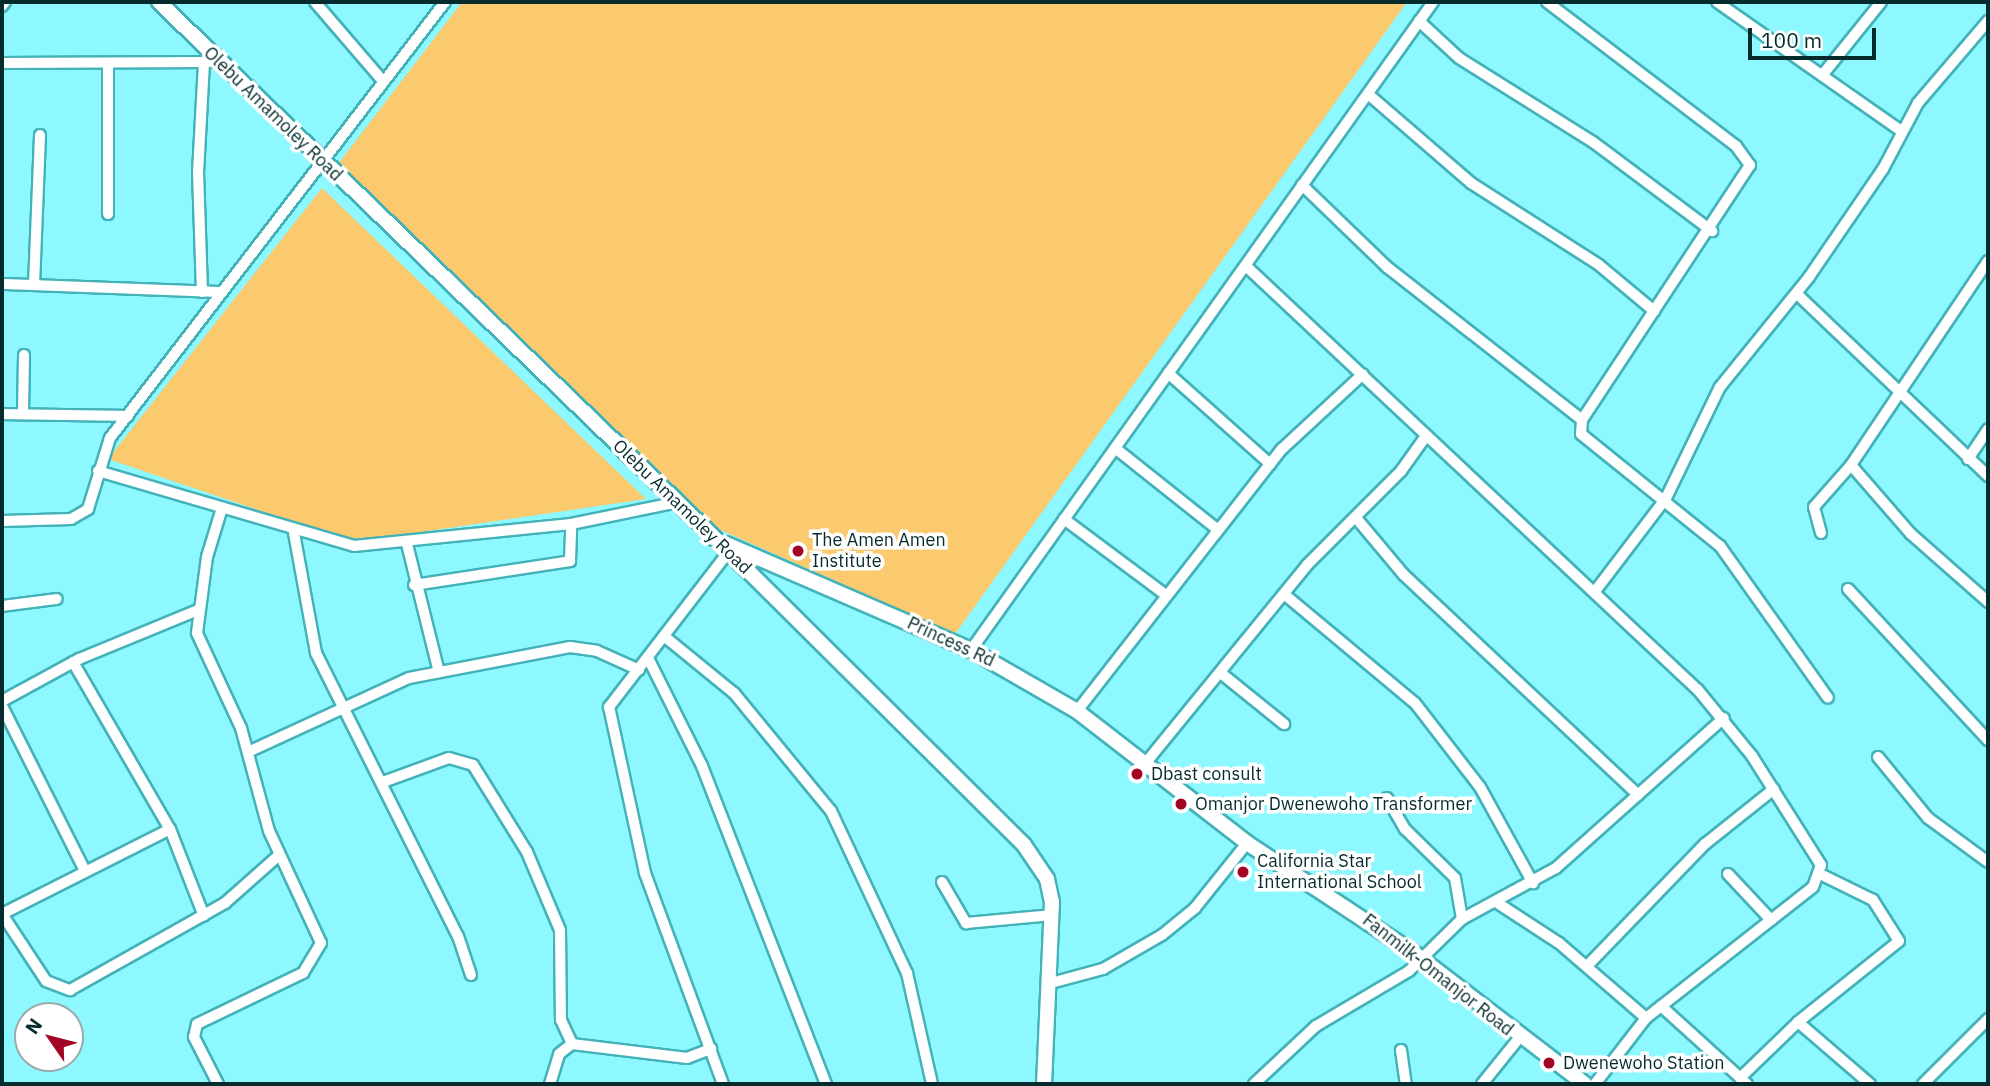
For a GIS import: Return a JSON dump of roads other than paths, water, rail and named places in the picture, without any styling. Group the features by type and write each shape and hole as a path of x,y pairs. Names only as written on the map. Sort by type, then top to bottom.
{"street":[{"name":"Olebu Amamoley Road","path":"159,2 322,162 678,502 1024,845 1047,879 1053,915 1044,1084"},
{"path":"315,2 383,80"},
{"path":"2,521 78,517 92,502 103,450 444,2"},
{"path":"971,650 1168,373 1247,267 1433,2"},
{"path":"1546,2 1749,158 1743,182 1583,420 1581,434 1666,498 1745,573 1828,698"},
{"path":"1717,2 1824,73 1900,130"},
{"path":"1824,73 1881,2"},
{"path":"1419,21 1459,58 1584,136 1712,231"},
{"path":"1596,590 1666,498 1720,387 1797,294 1883,169 1900,130 1988,21"},
{"path":"202,292 198,173 204,62"},
{"path":"2,63 108,65 220,62"},
{"path":"108,65 108,214"},
{"path":"1368,94 1471,183 1599,265 1654,311"},
{"path":"34,285 40,135"},
{"path":"1302,185 1387,267 1583,420"},
{"path":"1821,533 1814,507 1821,491 1851,465 1900,397 1988,261"},
{"path":"1247,267 1426,436 1596,590 1724,718 1814,851 1820,874 1873,900 1899,941 1798,1022 1744,1081 1661,1006"},
{"path":"2,284 221,292"},
{"path":"1797,294 1900,397 1988,476"},
{"path":"23,413 24,355"},
{"path":"1168,373 1270,464"},
{"path":"1077,711 1270,464 1363,374"},
{"path":"2,414 128,416"},
{"path":"1968,459 1988,429"},
{"path":"1144,765 1222,674 1284,594 1357,519 1426,436"},
{"path":"1115,448 1217,529"},
{"path":"1851,465 1911,534 1988,602"},
{"path":"98,471 222,508 294,533 354,546 407,544 571,524 678,502"},
{"path":"218,1084 194,1037 197,1024 303,973 320,951 316,929 279,855 229,695 204,654 198,610 222,508"},
{"path":"1064,519 1166,595"},
{"path":"1357,519 1404,575 1638,794"},
{"path":"414,585 570,561 571,524"},
{"path":"294,533 316,653 383,782 471,975"},
{"path":"407,544 414,585 439,672"},
{"path":"723,1084 645,873 609,714 611,698 648,658 724,547"},
{"name":"Princess Rd","path":"724,547 971,650 1077,711 1247,843"},
{"path":"1848,589 1988,740"},
{"path":"1284,594 1415,703 1480,787 1533,883"},
{"path":"2,606 57,598"},
{"path":"84,869 2,704 73,662 198,610"},
{"path":"664,636 734,693 831,811 907,973 932,1084"},
{"path":"248,752 345,711 390,682 570,647 597,650 639,670"},
{"path":"648,658 702,766 826,1084"},
{"path":"73,662 170,829 204,916"},
{"path":"1222,674 1284,724"},
{"path":"1254,1084 1316,1026 1423,959 1462,919 1533,883 1724,718"},
{"path":"1878,757 1928,818 1988,862"},
{"path":"383,782 449,758 473,765 527,852 560,930 561,1020 572,1044"},
{"path":"1587,966 1705,844 1774,789"},
{"path":"1387,798 1405,829 1454,878 1462,919"},
{"path":"170,829 84,869 2,914 46,981 70,990 204,916 279,855"},
{"path":"1051,983 1104,969 1162,935 1195,908 1247,843"},
{"name":"Fanmilk-Omanjor Road","path":"1247,843 1423,959 1519,1038 1585,1084"},
{"path":"1728,874 1771,920"},
{"path":"1595,1084 1646,1018 1771,920 1820,874"},
{"path":"942,881 966,923 1053,915"},
{"path":"1496,902 1587,966 1646,1018"},
{"path":"1923,1084 1988,1019"},
{"path":"1798,1022 1870,1084"},
{"path":"1482,1084 1519,1038"},
{"path":"550,1084 559,1054 572,1044 687,1058 711,1049"},
{"path":"1401,1050 1406,1084"}],"place":[{"name":"The Amen Amen Institute","path":"798,551"},
{"name":"Dbast consult","path":"1137,774"},
{"name":"Omanjor Dwenewoho Transformer","path":"1181,804"},
{"name":"California Star International School","path":"1243,872"},
{"name":"Dwenewoho Station","path":"1549,1063"}]}
